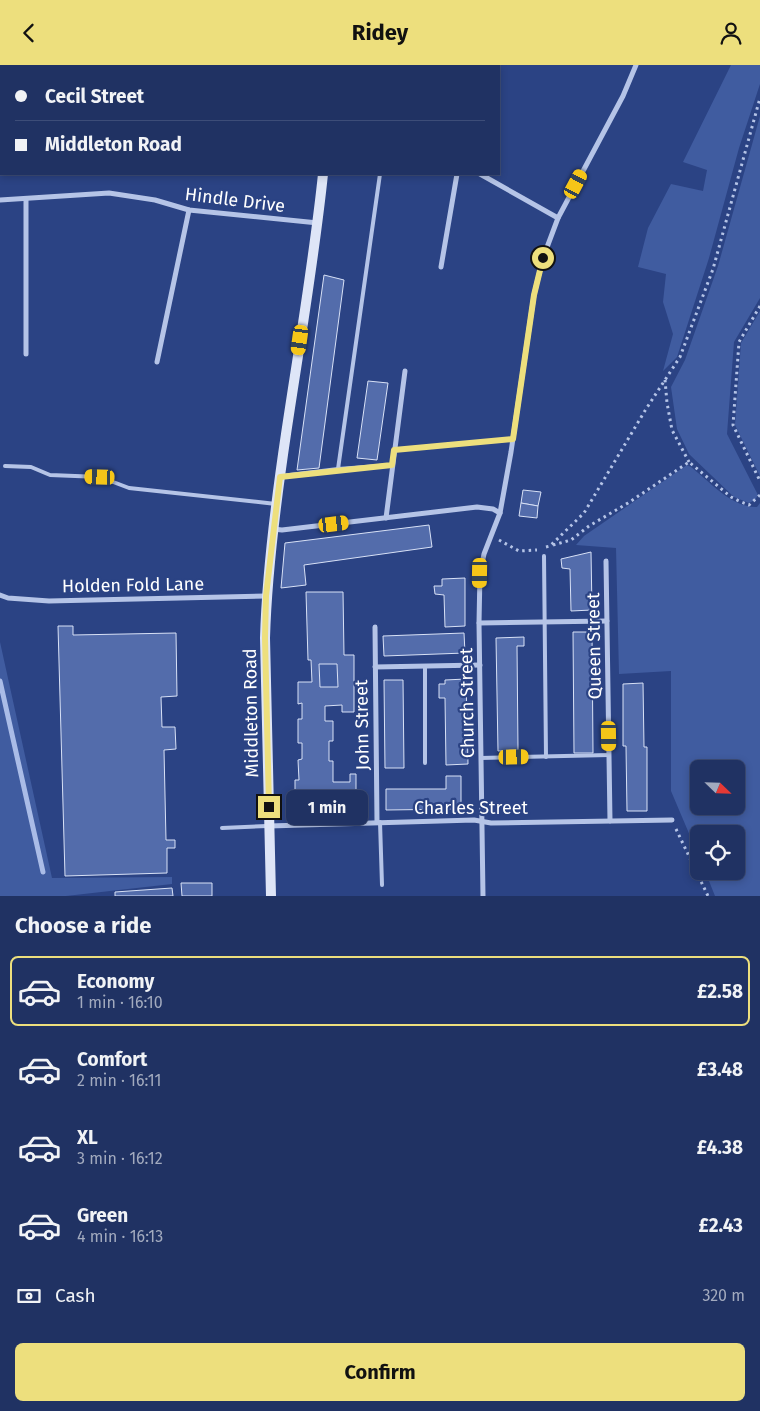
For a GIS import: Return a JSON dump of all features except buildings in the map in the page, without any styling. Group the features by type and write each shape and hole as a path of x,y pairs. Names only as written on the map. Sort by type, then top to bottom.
{"main road":[{"name":"Middleton Road","path":"270,896 265,638 266,596 276,504 318,223 323,175"}],"street":[{"name":"Church Street","path":"483,896 480,573 484,554 500,513 534,295 543,258 558,219 623,96 636,65"},
{"path":"441,267 456,175"},
{"path":"482,175 558,219"},
{"name":"Hindle Drive","path":"0,200 109,193 155,200 189,210 318,223"},
{"path":"26,199 26,354"},
{"path":"157,362 189,210"},
{"path":"386,518 405,371"},
{"path":"273,529 282,530 477,507 493,509 500,513"},
{"name":"Queen Street","path":"606,561 610,821"},
{"name":"Holden Fold Lane","path":"0,595 8,598 49,601 266,596"},
{"path":"479,623 607,621"},
{"name":"John Street","path":"375,627 378,823"},
{"path":"375,667 480,665"},
{"name":"Charles Street","path":"270,826 474,820 491,823 672,820"}],"lane":[{"path":"338,469 380,175"},
{"path":"394,450 513,439"},
{"path":"280,477 338,469 392,465"},
{"path":"5,466 31,467 50,475 100,477 129,488 276,504"},
{"path":"544,556 546,757"},
{"path":"425,666 426,763"},
{"path":"481,758 609,755"},
{"path":"378,823 382,885"},
{"path":"222,828 270,826"}],"path":[{"path":"550,546 584,513 646,409 680,357 713,269 760,98"},
{"path":"760,306 739,342 733,425 760,481"},
{"path":"665,380 672,430 688,462 739,501 749,505 760,495"},
{"path":"492,537 519,551 533,551 571,540 588,526 628,503 688,462"},
{"path":"672,820 708,896"}],"shaded area":[{"path":"731,65 760,65 760,84 739,148 709,258 677,357 663,371 673,334 663,302 666,274 638,267 648,228 671,184 703,191 707,170 683,162"},
{"path":"760,116 760,298 734,342 727,434 758,495 755,500 749,503 734,497 689,454 677,429 671,387 685,360 718,266"},
{"path":"760,311 760,476 735,425 741,343"},
{"path":"687,465 721,493 739,503 757,507 760,503 760,896 715,896 709,880 745,880 745,825 690,825 690,836 671,791 671,671 619,674 616,548 576,545 584,536"},
{"path":"0,642 52,878 172,877 172,884 66,896 0,896"},
{"path":"319,664 337,664 338,687 320,687"}],"waterway":[{"path":"0,681 43,872"}],"route":[{"path":"269,807 265,638 266,596 280,477 338,469 392,465 394,450 513,439 534,295 543,258"}]}
